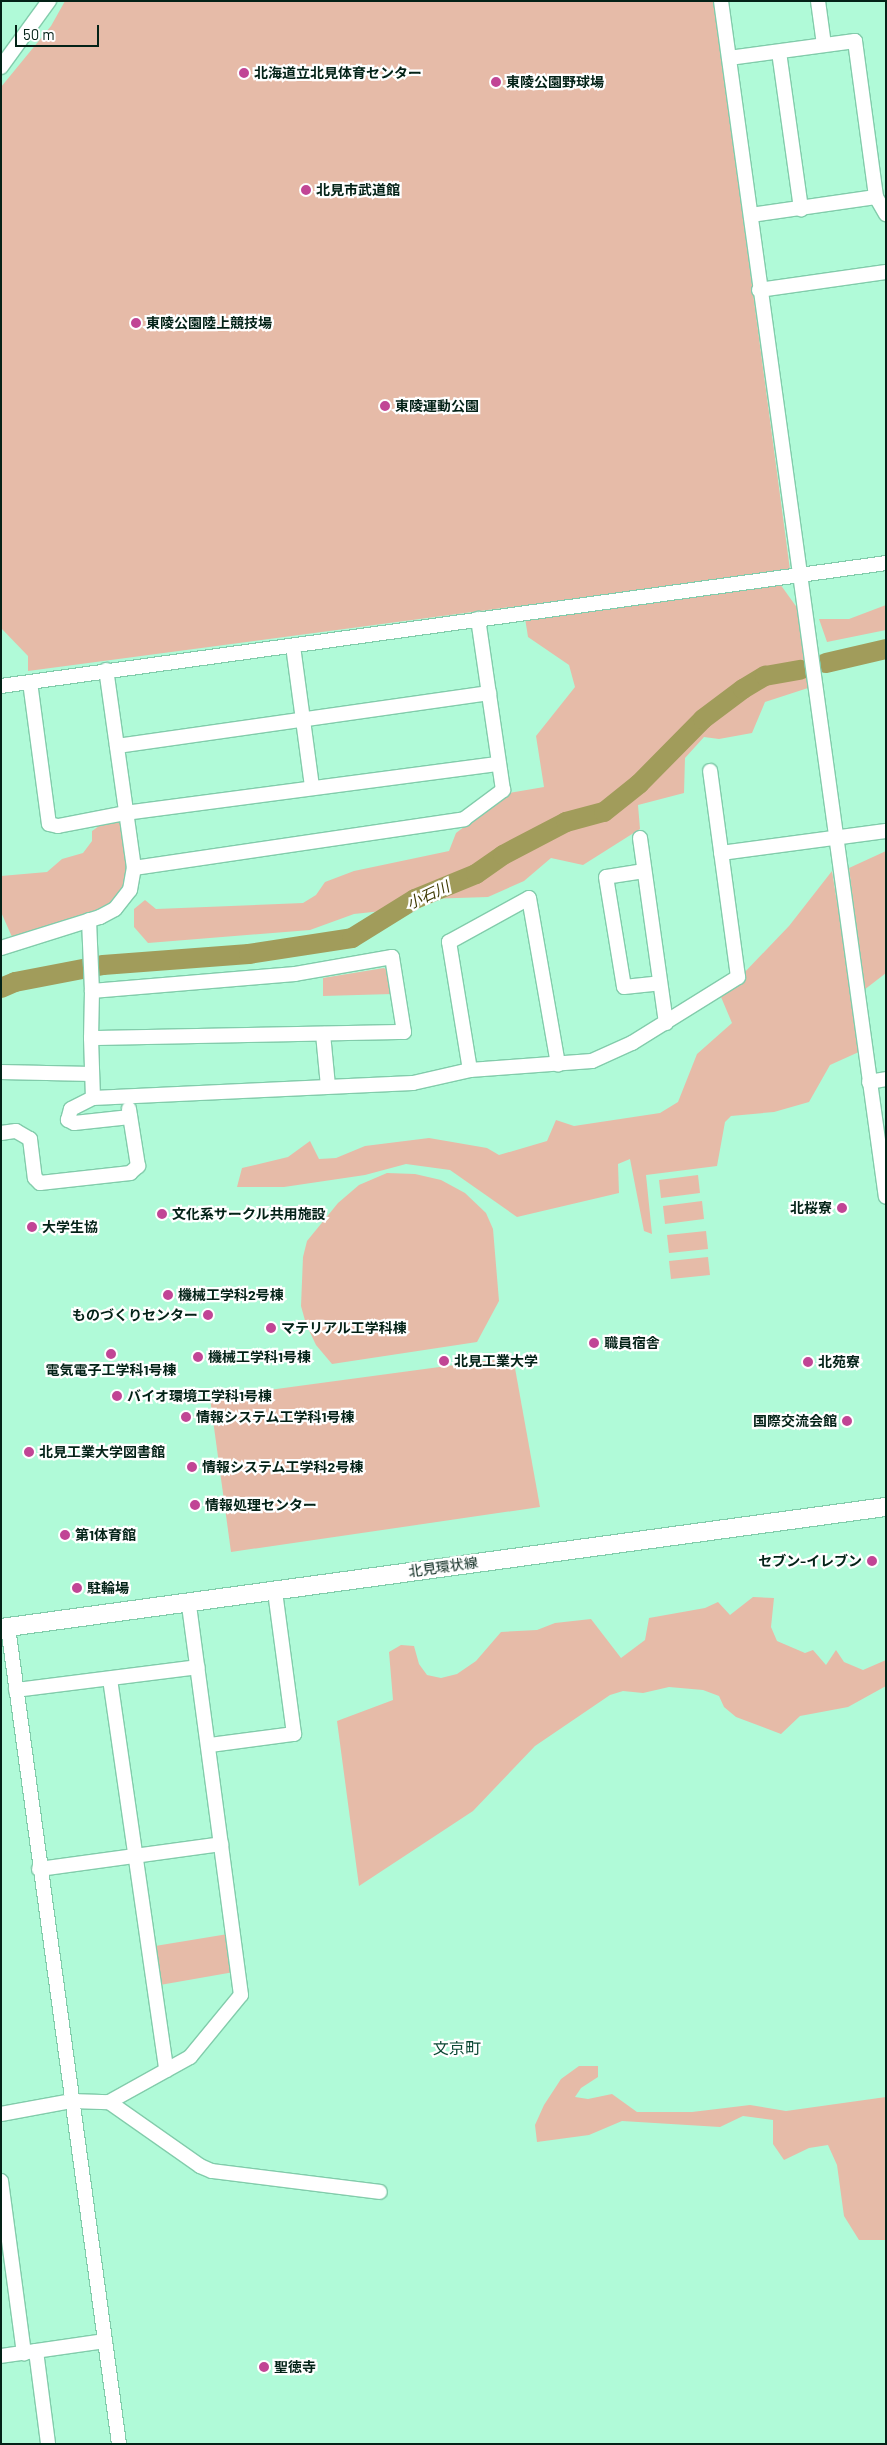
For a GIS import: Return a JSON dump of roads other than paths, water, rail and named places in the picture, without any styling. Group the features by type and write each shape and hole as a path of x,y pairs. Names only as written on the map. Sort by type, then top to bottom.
{"main road":[{"name":"北見環状線","path":"4,1627 886,1507"}],"street":[{"path":"1,67 49,1"},
{"path":"721,1 751,215 759,290 869,1082 884,1170 886,1197"},
{"path":"818,1 824,45"},
{"path":"729,58 855,41 876,197 886,214"},
{"path":"779,52 801,208"},
{"path":"751,215 876,197"},
{"path":"759,290 886,272"},
{"path":"1,686 886,563"},
{"path":"134,868 464,819 503,790 478,619"},
{"path":"293,646 312,787"},
{"path":"1,948 89,920 116,909 130,890 134,868 106,670"},
{"path":"30,682 49,824 58,826 125,813 499,764"},
{"path":"117,746 489,693"},
{"path":"130,1117 74,1123 68,1120 72,1109 93,1098 327,1078 413,1083 470,1070 592,1061 632,1043 666,1023 738,977 710,771"},
{"path":"721,853 886,831"},
{"path":"640,838 666,1023"},
{"path":"644,871 606,877 624,987 660,983"},
{"path":"470,1070 449,942 529,898 558,1065"},
{"path":"89,920 92,985 93,1098"},
{"path":"91,1038 404,1032 392,957 295,974 92,985"},
{"path":"323,1034 327,1078"},
{"path":"1,1072 92,1074"},
{"path":"869,1082 886,1079"},
{"path":"1,1133 16,1132 30,1139 35,1178 40,1183 130,1173 138,1166 128,1096"},
{"path":"210,1745 294,1734 275,1591"},
{"path":"1,2114 70,2101 109,2102 190,2057 241,1995 220,1844 210,1745 189,1603"},
{"path":"4,1627 16,1690 70,2101 119,2444"},
{"path":"16,1690 198,1667"},
{"path":"110,1679 137,1856 166,2070"},
{"path":"39,1869 220,1844"},
{"path":"109,2102 200,2166 212,2171 380,2192"},
{"path":"1,2181 30,2352 48,2444"},
{"path":"1,2356 105,2342"}],"waterway":[{"name":"小石川","path":"826,663 886,649"},
{"name":"小石川","path":"1,988 15,982 103,965 249,954 352,938 415,899 476,874 503,855 566,822 604,812 639,784 703,719 743,689 765,676 800,670"}],"place":[{"name":"北海道立北見体育センター","path":"244,73"},
{"name":"東陵公園野球場","path":"496,82"},
{"name":"北見市武道館","path":"306,190"},
{"name":"東陵公園陸上競技場","path":"136,323"},
{"name":"東陵運動公園","path":"385,406"},
{"name":"北桜寮","path":"842,1208"},
{"name":"文化系サークル共用施設","path":"162,1214"},
{"name":"大学生協","path":"32,1227"},
{"name":"機械工学科2号棟","path":"168,1295"},
{"name":"ものづくりセンター","path":"208,1315"},
{"name":"マテリアル工学科棟","path":"271,1328"},
{"name":"職員宿舎","path":"594,1343"},
{"name":"電気電子工学科1号棟","path":"111,1354"},
{"name":"機械工学科1号棟","path":"198,1357"},
{"name":"北見工業大学","path":"444,1361"},
{"name":"北苑寮","path":"808,1362"},
{"name":"バイオ環境工学科1号棟","path":"117,1396"},
{"name":"情報システム工学科1号棟","path":"186,1417"},
{"name":"国際交流会館","path":"847,1421"},
{"name":"北見工業大学図書館","path":"29,1452"},
{"name":"情報システム工学科2号棟","path":"192,1467"},
{"name":"情報処理センター","path":"195,1505"},
{"name":"第1体育館","path":"65,1535"},
{"name":"セブン-イレブン","path":"872,1561"},
{"name":"駐輪場","path":"77,1588"},
{"name":"聖徳寺","path":"264,2367"}],"district":[{"name":"文京町","path":"457,2048"}]}
